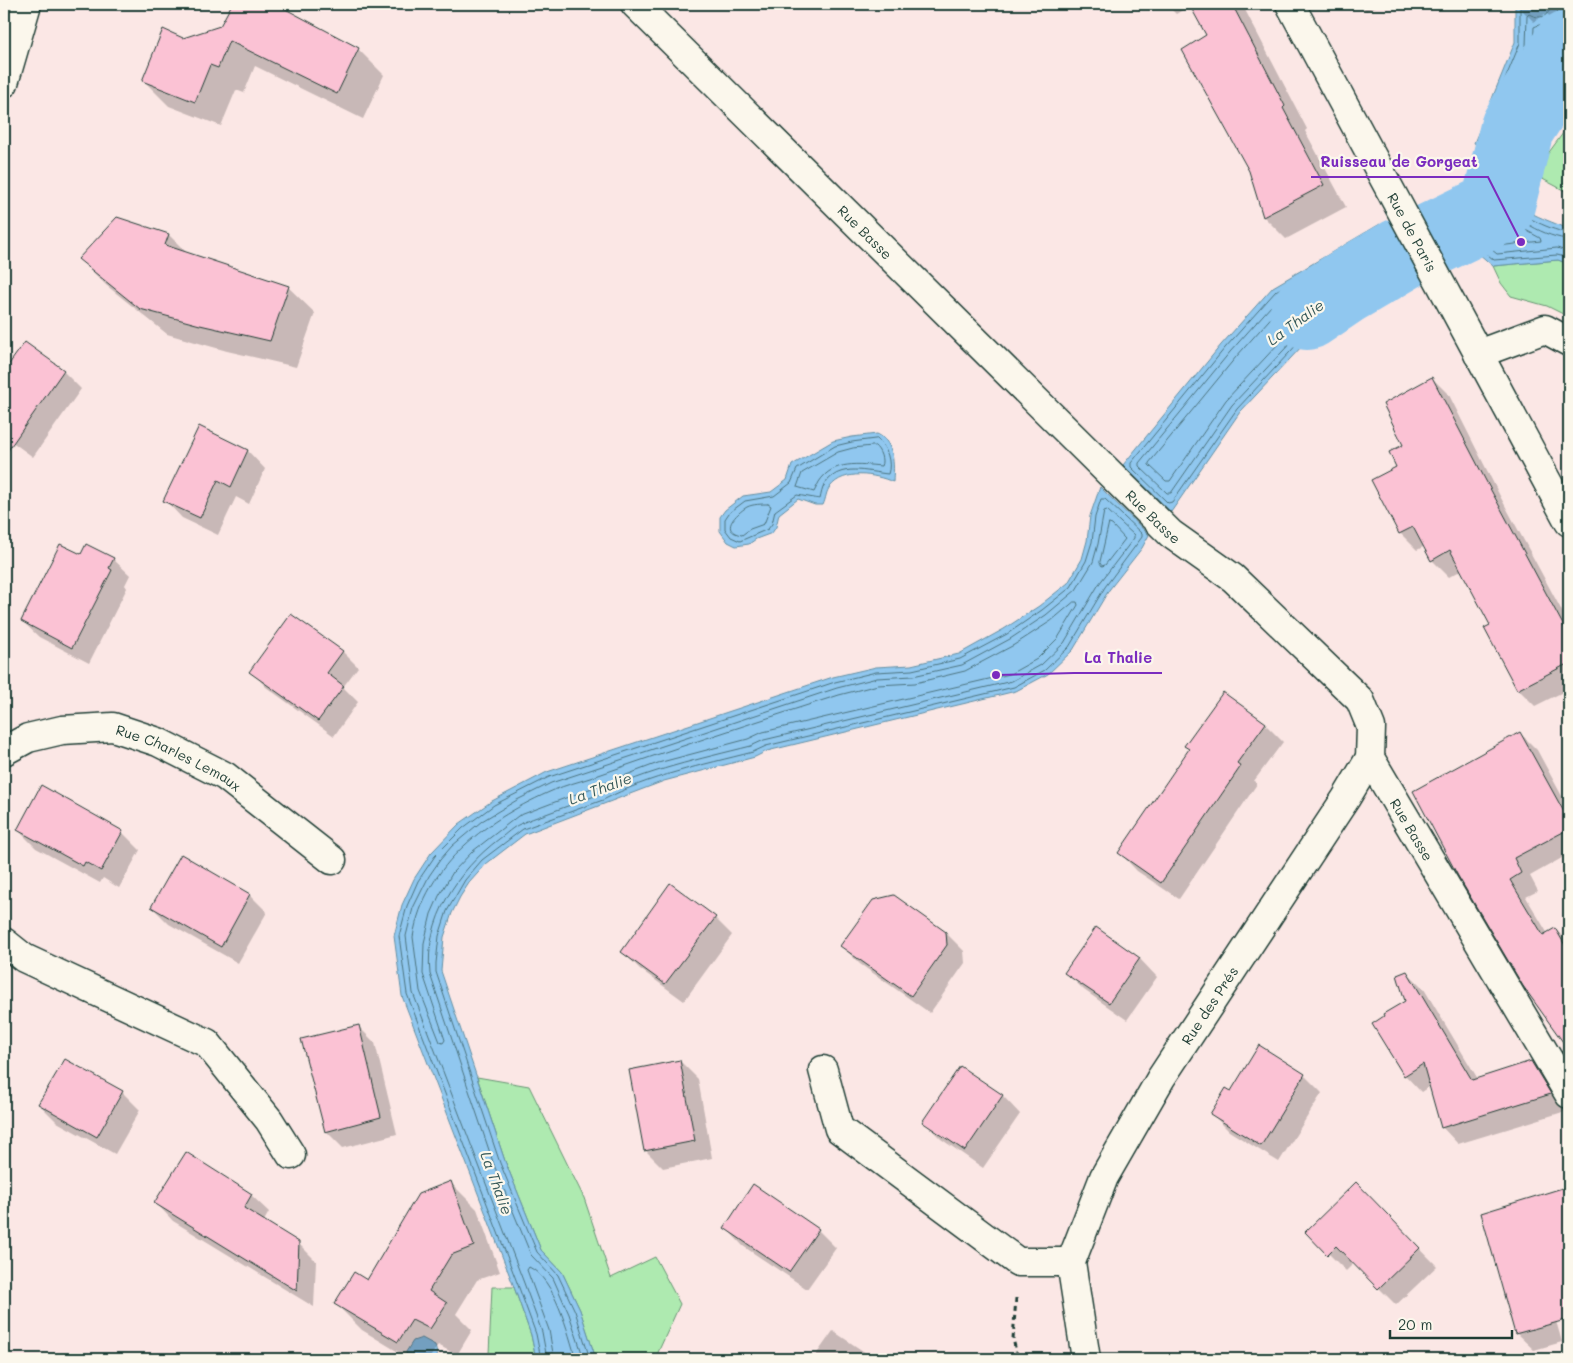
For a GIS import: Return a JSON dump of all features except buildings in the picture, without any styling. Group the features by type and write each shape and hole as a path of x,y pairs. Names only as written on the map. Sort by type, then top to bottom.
{"street":[{"path":"4,83 27,4"},
{"name":"Rue Basse","path":"635,4 1171,534 1232,578 1360,700 1371,728 1370,758 1569,1094"},
{"name":"Rue de Paris","path":"1290,4 1569,522"},
{"path":"1478,354 1545,329 1569,342"},
{"name":"Rue Charles Lemaux","path":"4,751 28,738 62,730 113,728 158,742 225,776 332,860"},
{"name":"Rue des Prés","path":"1071,1262 1104,1177 1162,1078 1346,798 1370,758"},
{"path":"4,942 24,958 207,1043 269,1120 291,1155"},
{"path":"822,1070 839,1129 1018,1262 1071,1262 1086,1359"}],"path":[{"path":"1018,1262 1013,1339 1018,1359"}],"green space":[{"path":"1569,125 1569,193 1533,174"},
{"path":"1558,260 1569,264 1569,317 1547,306 1511,296 1501,283 1493,266"},
{"path":"477,1077 529,1086 584,1198 611,1278 655,1257 680,1304 655,1359 596,1359 580,1310 562,1272 541,1250 505,1161"},
{"path":"492,1287 514,1287 531,1335 536,1359 487,1359 489,1354"}],"water":[{"path":"1518,4 1536,4 1538,7 1542,4 1569,4 1570,48 1568,69 1519,151 1512,169 1509,185 1512,198 1522,208 1538,217 1569,229 1569,264 1558,260 1493,266 1471,247 1448,209 1489,194 1504,157 1474,143 1515,42 1515,6"},
{"path":"1380,224 1403,281 1305,343 1240,412 1171,512 1123,465 1221,345 1273,287"},
{"path":"877,434 887,442 890,448 893,461 893,482 869,475 851,475 836,481 829,489 823,505 815,505 798,499 779,514 776,527 772,533 749,544 736,546 728,542 720,531 720,517 725,510 743,496 771,492 787,480 792,465 833,441"},
{"path":"1100,487 1149,535 1142,548 1109,590 1073,650 1048,674 1016,691 767,751 755,757 664,781 525,834 486,864 469,883 452,913 444,937 441,971 505,1161 541,1250 562,1272 580,1310 596,1359 536,1359 531,1335 514,1287 402,996 394,936 402,905 414,879 431,853 459,824 492,801 547,772 833,677 876,667 911,665 959,654 1004,629 1039,606 1068,583 1082,559 1087,541 1090,516"},
{"path":"422,1338 435,1345 438,1359 407,1359 406,1352 413,1341"}],"waterway":[{"name":"La Thalie","path":"1307,313 1344,288 1402,254 1497,208 1517,128 1569,47"}],"place":[{"name":"Ruisseau de Gorgeat","path":"1521,242"},
{"name":"La Thalie","path":"996,675"}]}
